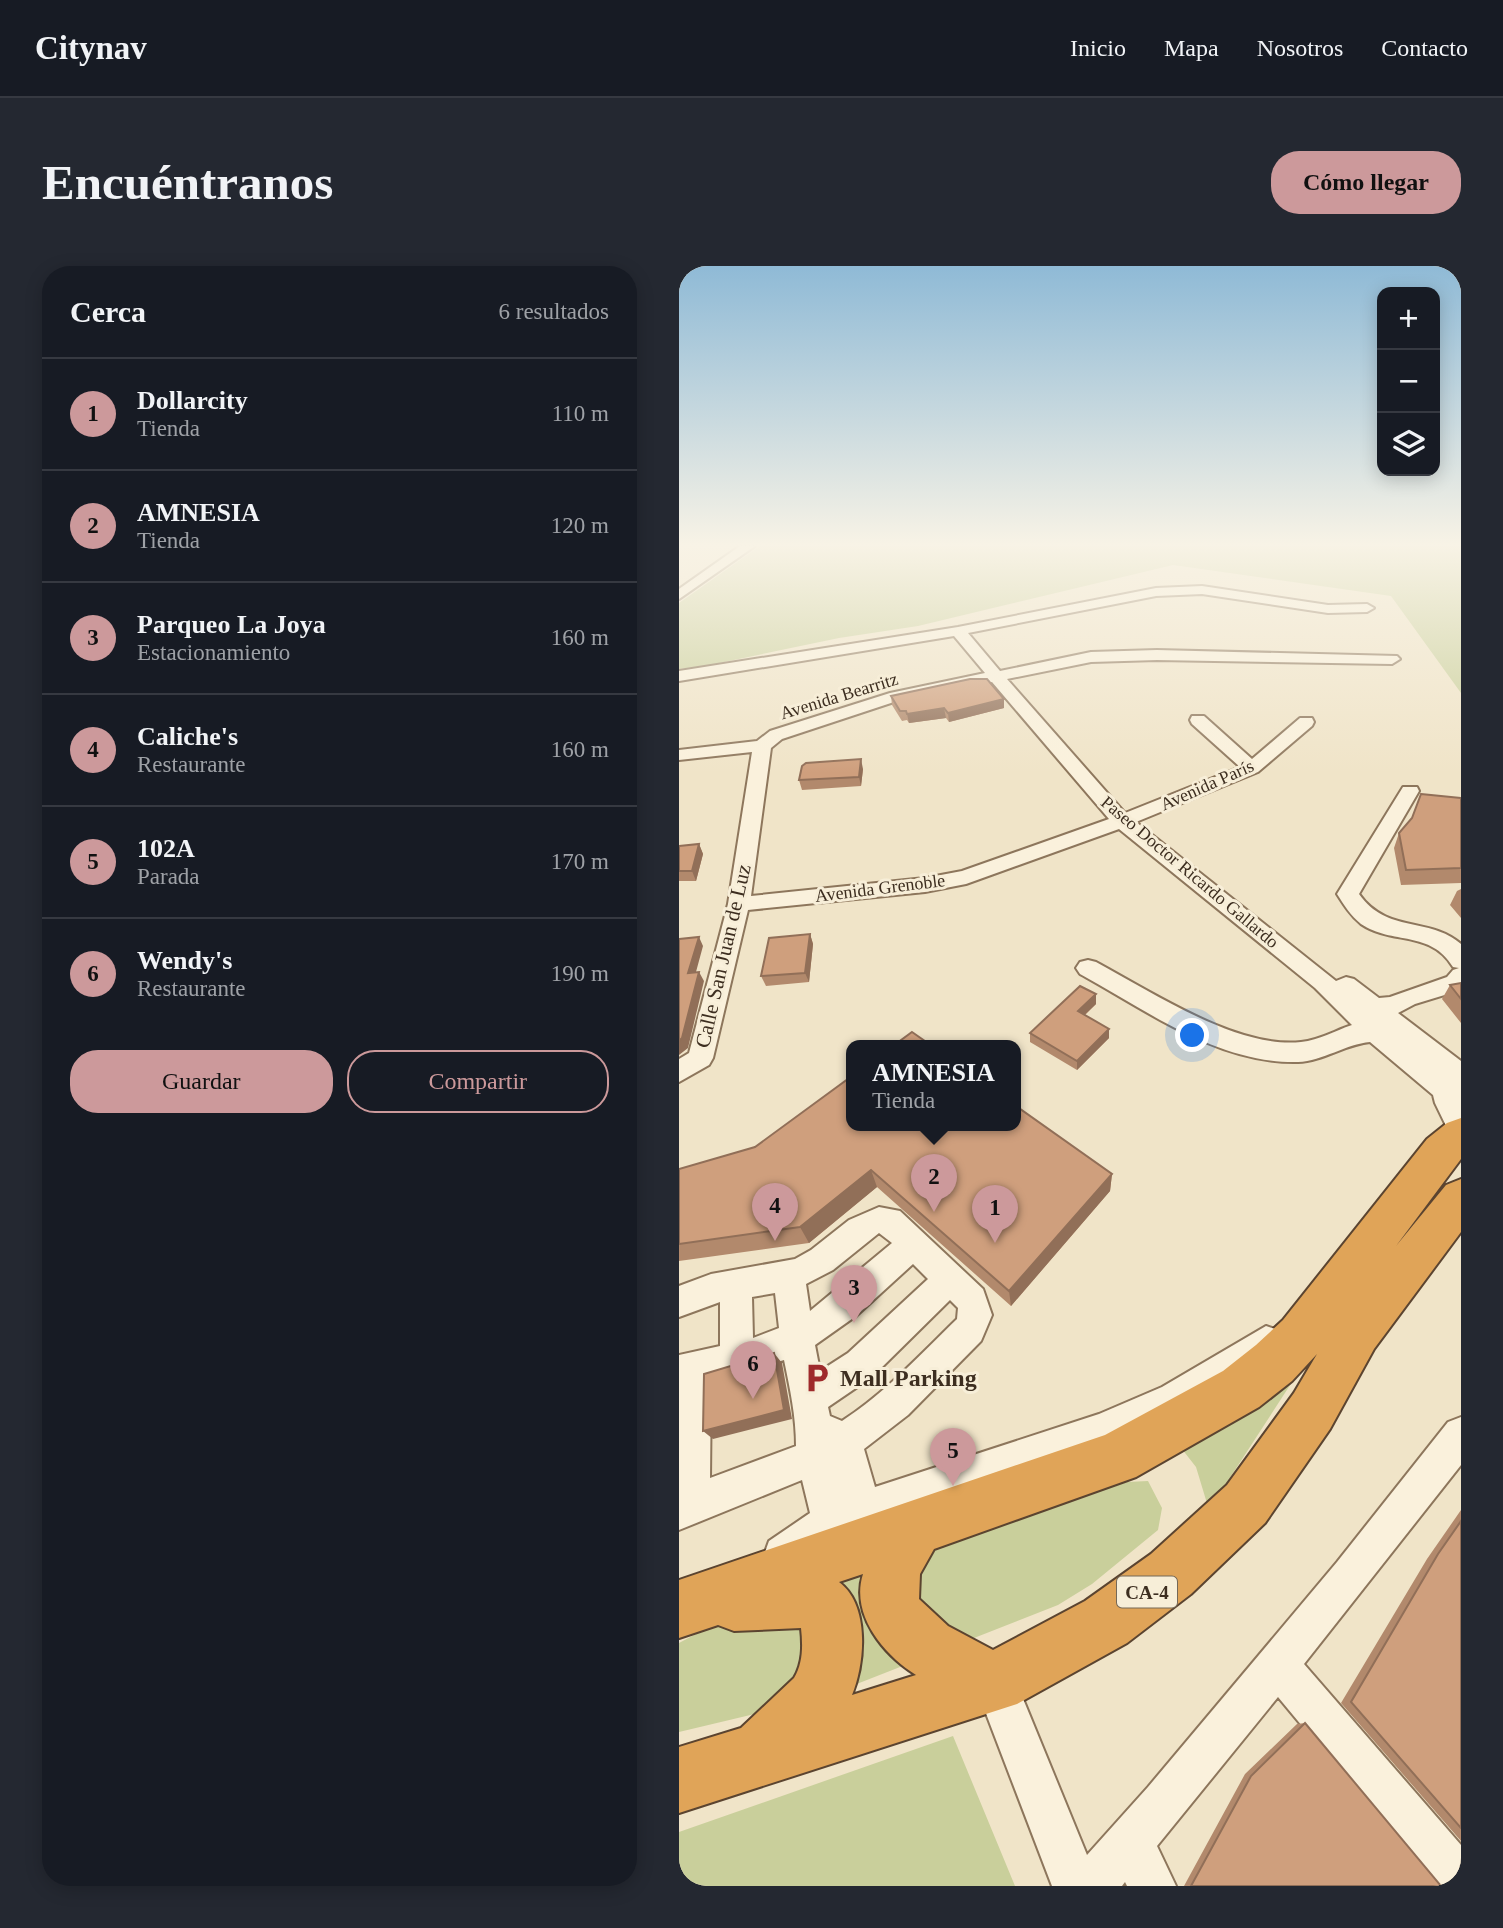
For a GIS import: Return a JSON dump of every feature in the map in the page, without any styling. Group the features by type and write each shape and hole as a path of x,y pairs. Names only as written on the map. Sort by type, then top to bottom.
{"highway":[{"path":"704,1600 870,1519 1118,1458 1241,1389 1287,1352 1442,1151 1457,1094"},
{"name":"CA-4","path":"679,1780 995,1682 1106,1622 1171,1574 1246,1504 1312,1411 1357,1332 1461,1198"},
{"path":"870,1519 890,1601 900,1623 918,1640 951,1662 995,1682"},
{"path":"704,1600 802,1599 823,1607 829,1617 834,1650 828,1683 803,1715 760,1753"}],"street":[{"path":"679,676 1010,622"},
{"name":"Paseo Doctor Ricardo Gallardo","path":"965,630 1004,674 1097,796 1129,818 1323,982 1375,1019 1457,1094"},
{"path":"1004,674 1091,657 1392,659"},
{"name":"Avenida Bearritz","path":"679,755 762,746 776,735 895,696 1004,674"},
{"path":"1198,720 1252,768"},
{"name":"Avenida París","path":"1129,818 1252,768 1306,722"},
{"name":"Calle San Juan de Luz","path":"679,1072 700,1058 739,904 762,746"},
{"path":"1411,791 1364,862 1348,894 1359,911 1378,924 1438,939 1458,953 1461,961"},
{"name":"Avenida Grenoble","path":"739,904 925,885 966,877 1129,818"},
{"path":"1088,968 1225,1040 1256,1048 1299,1052 1338,1043 1406,998 1455,983 1461,976"},
{"path":"1457,1094 1448,1103 1461,1128"},
{"path":"679,1302 706,1289 789,1275 826,1257 870,1221 889,1220 972,1300 976,1315 969,1330 880,1417 820,1431 685,1508"},
{"path":"685,1508 686,1370 737,1358 797,1338 835,1312 913,1244"},
{"path":"704,1600 870,1519 820,1431 797,1338 789,1275"},
{"path":"820,1431 860,1365 950,1279"},
{"path":"736,1284 737,1358"},
{"path":"1090,1886 1130,1842 1426,1484 1461,1435"},
{"path":"1277,1664 1461,1881"},
{"path":"995,1682 1076,1886"},
{"path":"1130,1842 1152,1886"}],"green space":[{"path":"679,622 936,622 839,638 705,666 679,669"},
{"path":"1409,622 1461,622 1461,693"},
{"path":"1294,1379 1209,1510 1196,1467 1178,1444"},
{"path":"1148,1481 1162,1508 1158,1530 1092,1584 1058,1605 821,1698 679,1732 679,1643 711,1626 983,1532 1106,1483"},
{"path":"953,1736 1015,1886 679,1886 679,1832"}],"building":[{"path":"970,679 987,679 1004,699 948,713 944,708 907,714 906,711 900,711 891,696"},
{"path":"861,759 859,777 799,780 802,766 806,763"},
{"path":"1421,794 1461,798 1461,868 1406,870 1399,833 1412,818"},
{"path":"699,844 692,871 679,871 679,846"},
{"path":"810,934 805,973 761,976 769,938"},
{"path":"699,937 688,973 699,972 679,1041 679,939"},
{"path":"1461,983 1461,999 1450,985"},
{"path":"1080,986 1096,994 1078,1011 1109,1029 1077,1061 1030,1033"},
{"path":"912,1032 923,1040 901,1040"},
{"path":"846,1080 846,1131 1021,1131 1021,1110 1112,1174 1009,1291 871,1170 800,1227 679,1244 679,1169 755,1147"},
{"path":"774,1353 784,1410 703,1431 704,1374"},
{"path":"1461,1521 1461,1828 1351,1702 1438,1554"},
{"path":"1305,1723 1441,1886 1191,1886 1251,1776"}],"place":[{"name":"AMNESIA","path":"934,1212"},
{"name":"Caliche's","path":"775,1241"},
{"name":"Dollarcity","path":"995,1243"},
{"name":"Parqueo La Joya","path":"854,1323"},
{"name":"Mall Parking","path":"817,1378"},
{"name":"Wendy's","path":"753,1399"},
{"name":"102A","path":"953,1486"}]}
